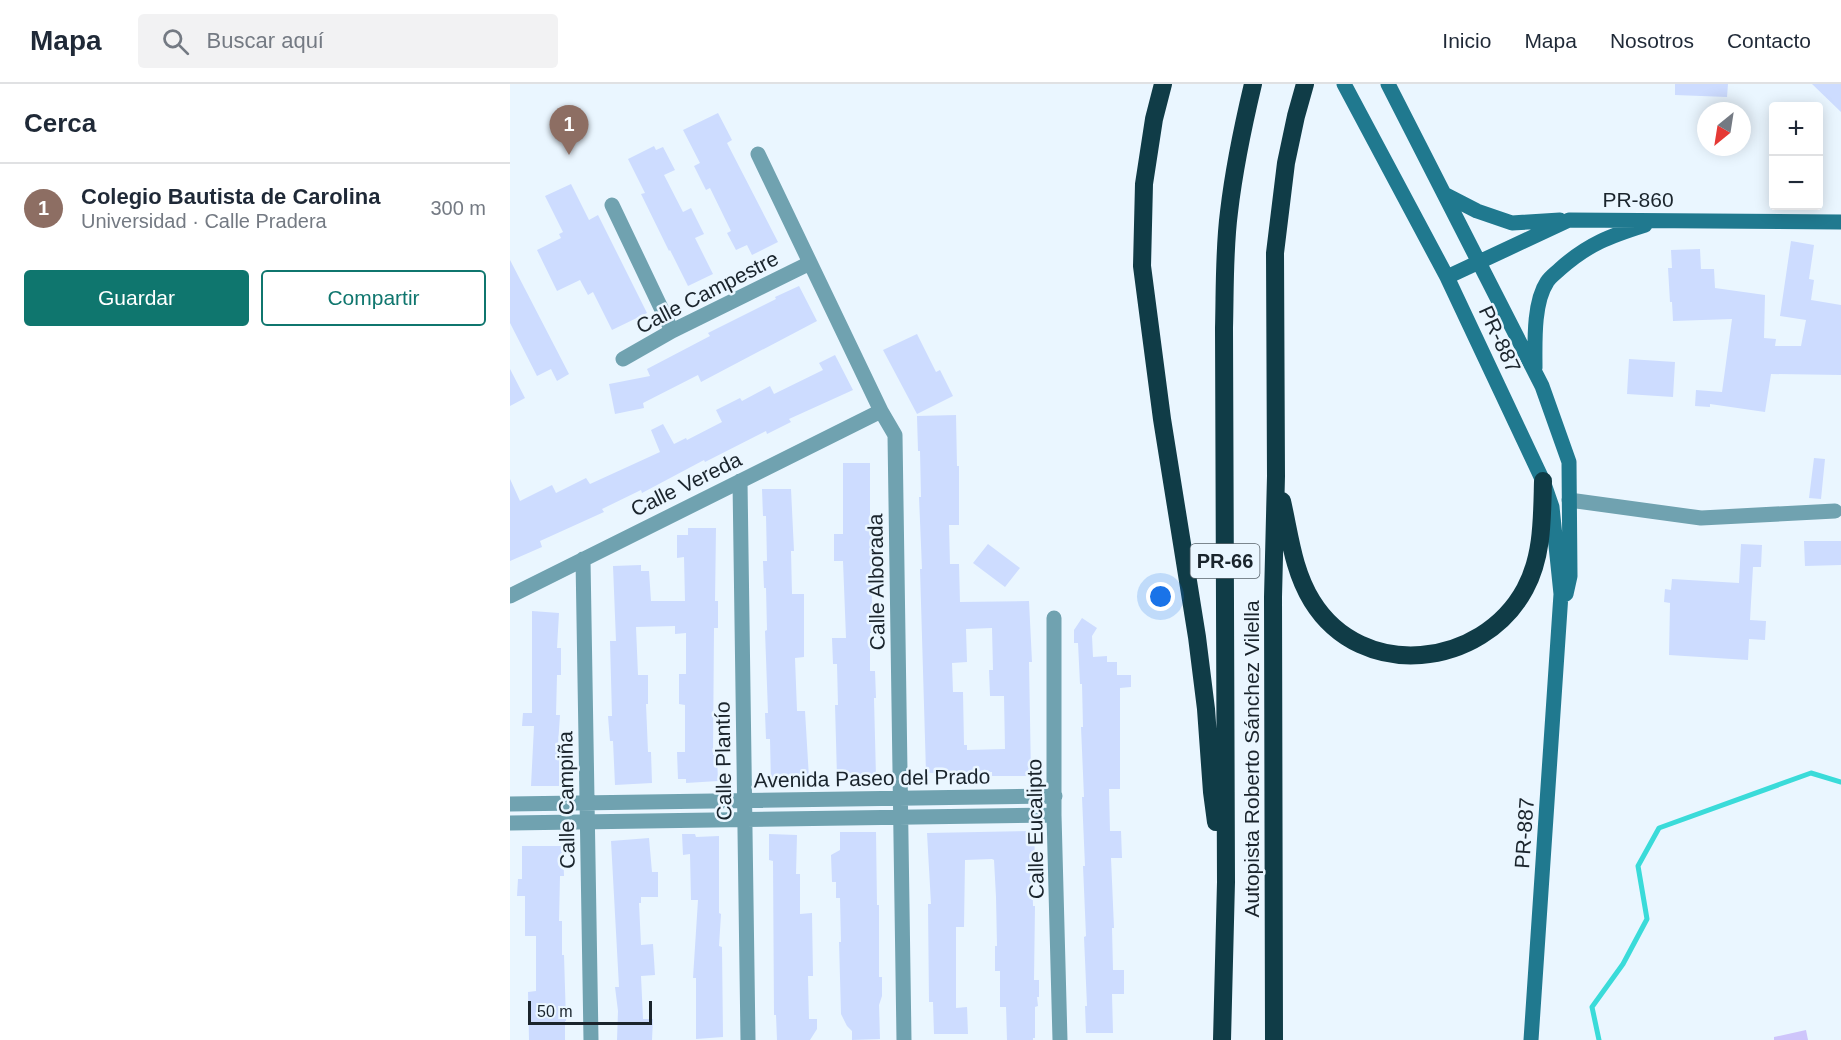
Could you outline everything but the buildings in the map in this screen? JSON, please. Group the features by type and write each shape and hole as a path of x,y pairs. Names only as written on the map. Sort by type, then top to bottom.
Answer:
{"highway":[{"path":"1163,84 1151,135 1144,184 1142,266 1162,419 1197,637 1206,709 1212,792 1226,882"},
{"name":"Autopista Roberto Sánchez Vilella","path":"1222,1040 1226,882 1224,364 1226,248 1239,150 1253,84"},
{"name":"Autopista Roberto Sánchez Vilella","path":"1274,1040 1275,253 1281,193 1296,116 1305,84"},
{"path":"1276,476 1296,567 1313,603 1326,619 1356,642 1394,654 1414,656 1449,651 1477,639 1505,617 1516,604 1532,575 1537,555 1542,528 1543,481"}],"street":[{"name":"PR-887","path":"1344,84 1447,277 1543,481 1552,507 1561,594 1531,1040"},
{"name":"PR-887","path":"1388,84 1542,386 1569,462 1570,576 1559,629"},
{"name":"Calle Alborada","path":"758,154 881,411 895,435 904,1040"},
{"path":"1444,194 1477,211 1512,223 1569,220"},
{"path":"612,205 672,331"},
{"name":"PR-860","path":"1447,277 1569,220 1841,222"},
{"path":"1535,372 1535,336 1539,302 1547,282 1579,252 1610,236 1659,220"},
{"name":"Calle Campestre","path":"623,359 672,331 810,263"},
{"name":"Calle Vereda","path":"510,596 881,411"},
{"name":"Calle Plantío","path":"740,482 748,1040"},
{"path":"1569,500 1701,518 1835,511"},
{"name":"Calle Campiña","path":"583,559 591,1040"},
{"name":"Calle Eucalipto","path":"1054,618 1054,815 1060,1040"},
{"name":"Avenida Paseo del Prado","path":"510,804 1055,796"},
{"name":"Avenida Paseo del Prado","path":"510,823 1054,815"}],"shaded area":[{"path":"1806,1030 1808,1040 1774,1040 1774,1037"}],"waterway":[{"path":"1599,1040 1592,1007 1623,964 1647,919 1638,866 1659,828 1811,773 1841,782"}],"place":[{"name":"Colegio Bautista de Carolina","path":"569,155"}]}
